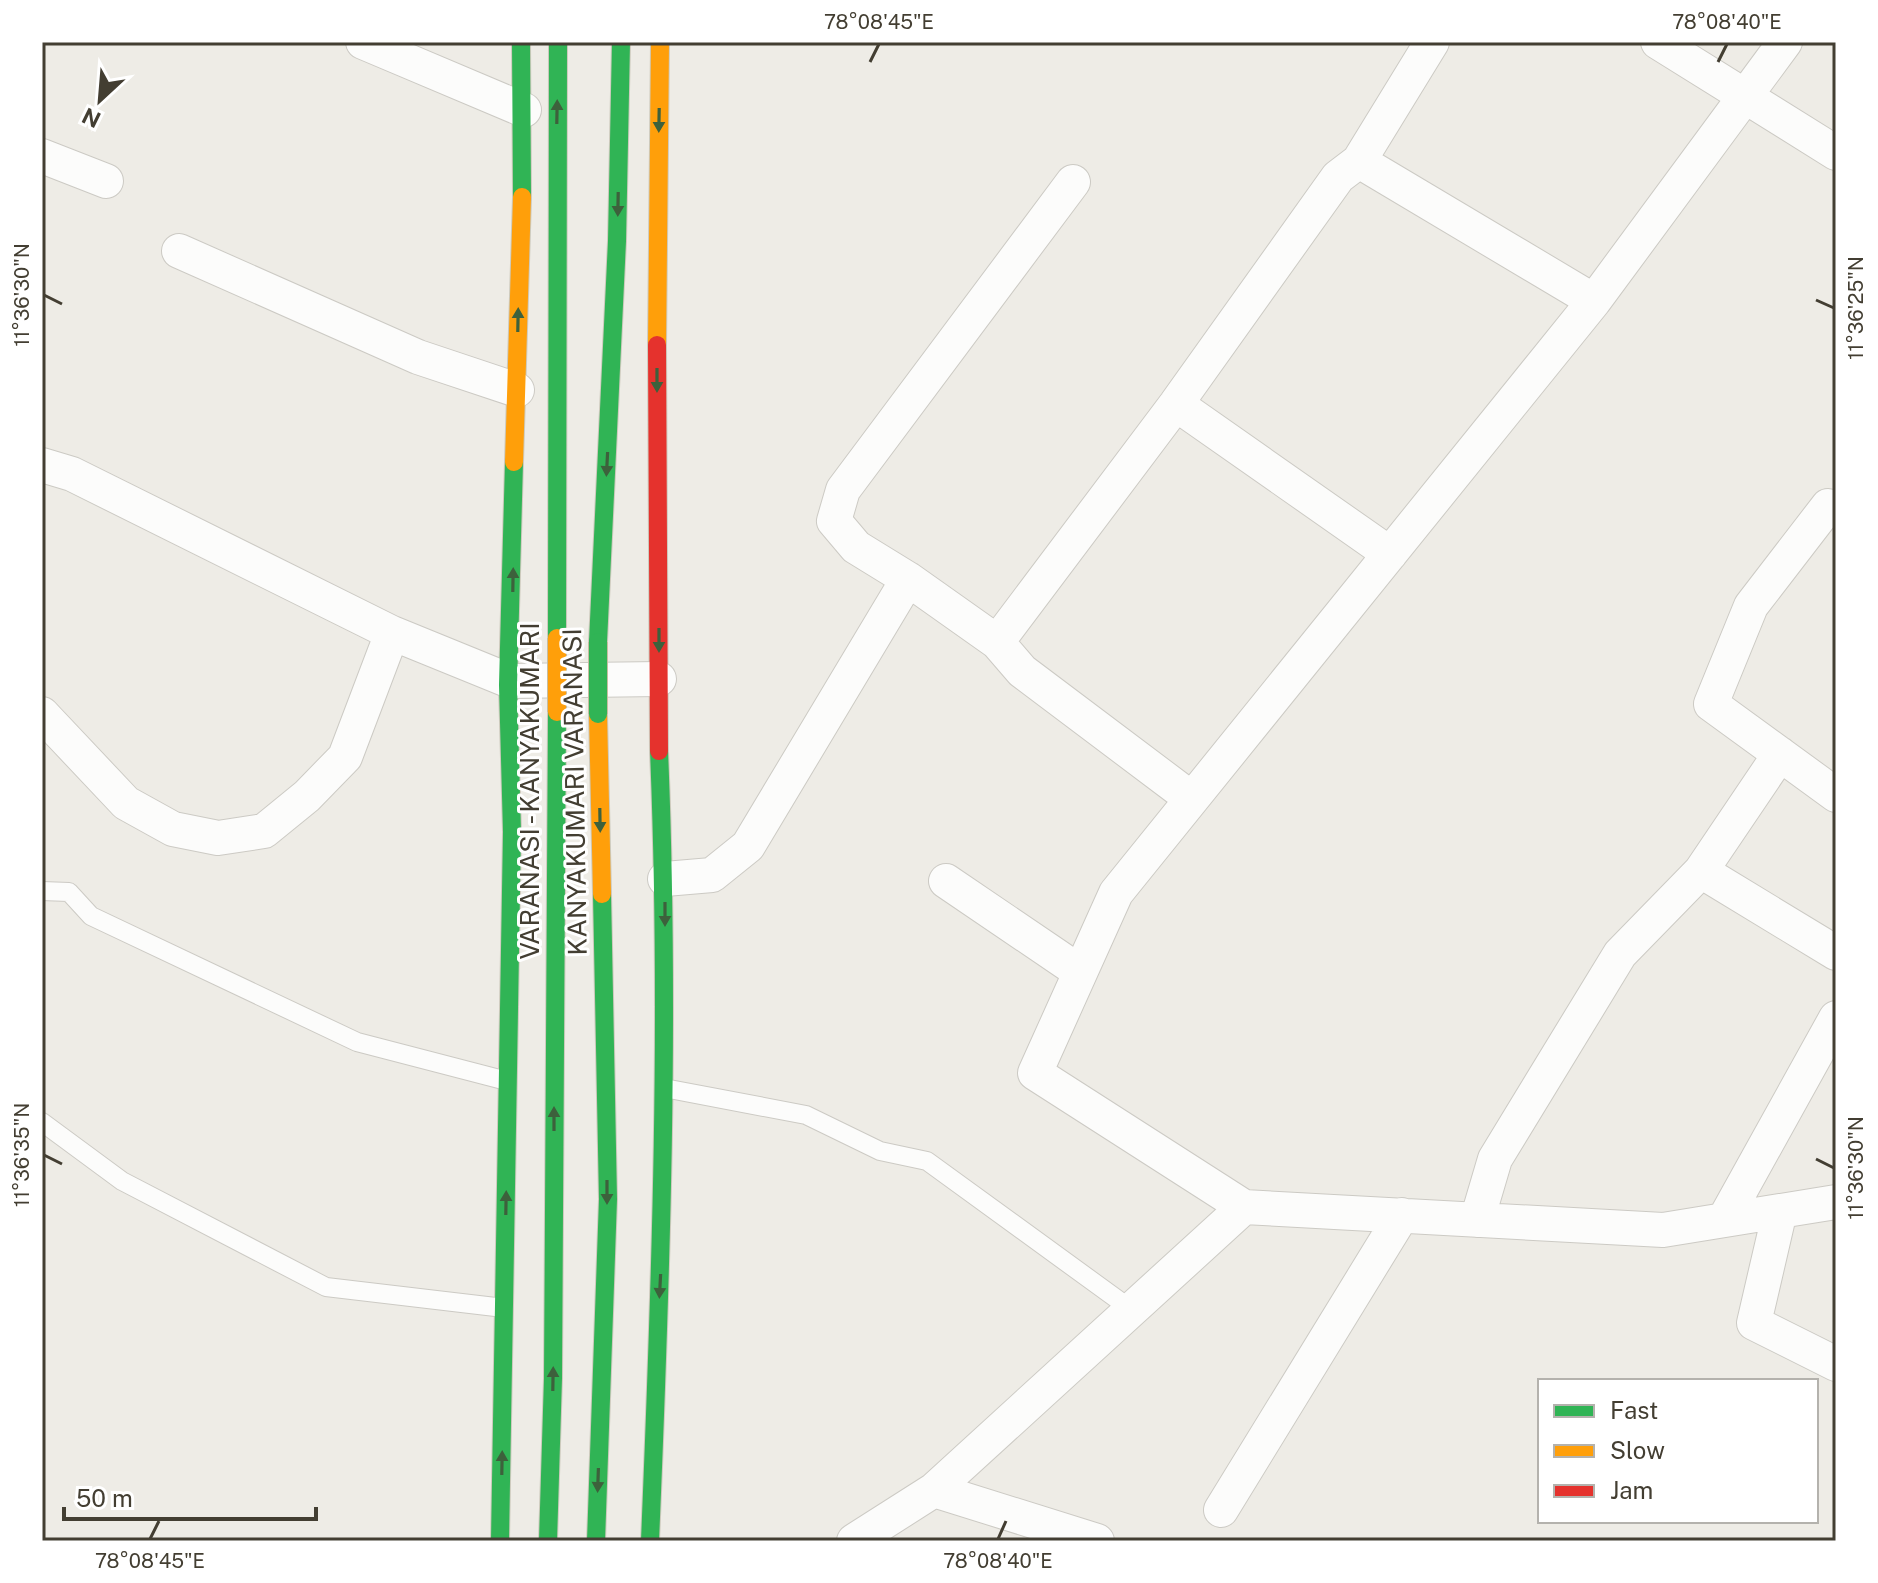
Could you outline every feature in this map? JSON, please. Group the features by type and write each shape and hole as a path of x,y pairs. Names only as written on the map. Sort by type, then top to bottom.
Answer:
{"main road":[{"path":"500,1541 508,1081 510,681 524,110 521,42"},
{"name":"VARANASI - KANYAKUMARI","path":"548,1541 553,1378 558,42"},
{"name":"KANYAKUMARI VARANASI","path":"596,1541 608,1199 598,642 617,241 621,42"},
{"path":"650,1541 664,1210 665,879 659,679 656,243 660,42"}],"street":[{"path":"363,42 524,110"},
{"path":"997,642 1176,404 1338,177 1359,161 1432,42"},
{"path":"1658,42 1836,153"},
{"path":"1785,42 1594,301 1116,893 1035,1073 1244,1207 1663,1230 1836,1202"},
{"path":"42,156 106,181"},
{"path":"1359,161 1594,301"},
{"path":"1073,182 843,490 834,521 856,547 908,579 997,642 1022,671 1192,799"},
{"path":"179,251 418,357 517,390"},
{"path":"1176,404 1390,554"},
{"path":"42,465 72,474 392,633 510,681 659,679"},
{"path":"1836,511 1828,506 1751,606 1711,704 1836,795"},
{"path":"665,879 712,875 748,846 908,579"},
{"path":"42,714 126,803 173,829 218,838 264,831 307,796 345,757 392,633"},
{"path":"1477,1220 1495,1159 1620,954 1701,871 1780,754"},
{"path":"1701,871 1836,953"},
{"path":"946,881 1080,972"},
{"path":"1724,1220 1836,1018"},
{"path":"854,1541 934,1490 1244,1207"},
{"path":"1780,1211 1754,1323 1836,1364"},
{"path":"1221,1510 1402,1215"},
{"path":"934,1490 1097,1541"}],"lane":[{"path":"42,891 69,892 91,916 357,1042 508,1081"},
{"path":"664,1088 806,1115 880,1151 927,1161 1132,1310"},
{"path":"42,1122 122,1181 326,1287 504,1308"}],"traffic: fast":[{"path":"521,42 522,197"},
{"path":"557,638 558,42"},
{"path":"598,642 617,241 621,42"},
{"path":"500,1541 512,832 508,685 514,462"},
{"path":"598,642 598,714"},
{"path":"548,1541 553,1378 557,712"},
{"path":"650,1541 661,1245 664,1048 659,751"},
{"path":"596,1541 608,1199 602,894"}],"traffic: slow":[{"path":"657,345 660,42"},
{"path":"514,462 522,197"},
{"path":"557,638 557,712"},
{"path":"598,714 602,894"}],"traffic: jam":[{"path":"657,345 659,751"}]}
